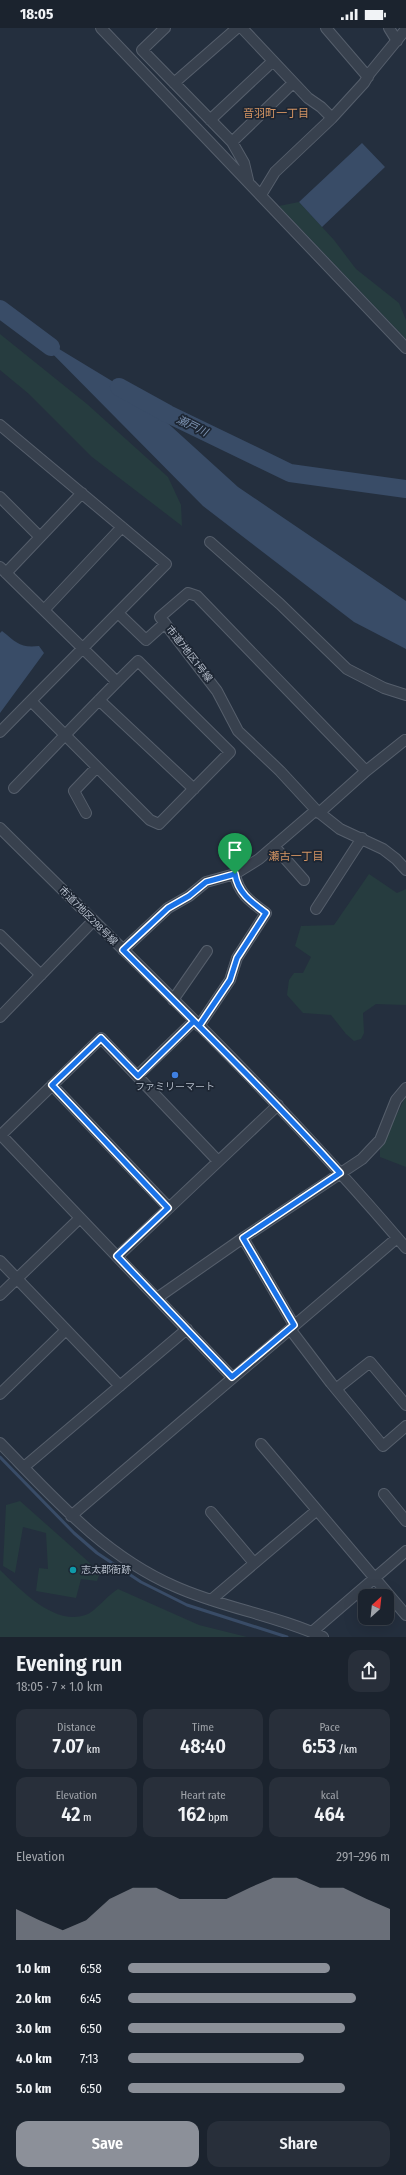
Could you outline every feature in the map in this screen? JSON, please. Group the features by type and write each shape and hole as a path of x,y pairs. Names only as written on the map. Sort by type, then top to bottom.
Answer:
{"street":[{"path":"101,28 406,348"},
{"path":"165,28 142,50 232,142 244,162 248,181"},
{"path":"174,83 237,28"},
{"path":"242,28 293,83 332,118"},
{"path":"326,28 368,77"},
{"path":"389,28 397,41"},
{"path":"261,195 275,172 332,118 364,83 406,29"},
{"path":"210,120 273,61"},
{"path":"232,142 293,83"},
{"path":"0,425 166,564 0,732"},
{"path":"82,494 3,570 117,682"},
{"path":"0,497 39,536"},
{"path":"44,610 122,527"},
{"path":"210,542 280,604 347,669 384,688 406,695"},
{"name":"市道7地区1号線","path":"366,770 197,596 188,593 160,617 217,691 238,731 280,770 317,812 340,829 383,849 396,858 406,870"},
{"path":"118,613 146,640 165,623"},
{"path":"14,788 66,735 117,682 138,661 230,752 159,824 150,820 66,735 31,701"},
{"path":"100,700 194,789"},
{"path":"123,950 168,908 189,896 206,882 235,874 274,846 366,770 405,740 406,741"},
{"path":"86,813 74,791 97,767"},
{"name":"市道7地区298号線","path":"0,828 278,1105 406,1248"},
{"path":"316,909 362,838"},
{"path":"274,846 304,880"},
{"path":"138,1076 196,1023 230,980 237,958 266,913 246,898 237,886 235,874"},
{"path":"0,1018 94,921"},
{"path":"0,934 41,975"},
{"path":"173,1000 207,951"},
{"path":"218,1162 101,1038 0,1135 232,1377"},
{"path":"52,1085 168,1208"},
{"path":"157,1298 243,1238 362,1159 380,1140 396,1100 406,1088"},
{"path":"117,1256 278,1105"},
{"path":"0,1295 80,1218"},
{"path":"243,1238 292,1327 336,1389 383,1446 406,1426"},
{"path":"71,1516 232,1377 398,1238"},
{"path":"0,1261 120,1386"},
{"path":"24,1467 187,1329"},
{"path":"0,1394 66,1330"},
{"path":"336,1389 370,1362 406,1405"},
{"path":"0,1443 71,1516 124,1559 175,1587 312,1632 323,1637"},
{"path":"260,1444 406,1615"},
{"path":"384,1494 406,1521"},
{"path":"211,1600 317,1510"},
{"path":"210,1512 254,1563"},
{"path":"312,1632 406,1551"}],"green space":[{"path":"299,202 334,240 356,269 399,303 406,320 406,339 279,206"},
{"path":"0,334 87,404 168,477 181,505 182,526 92,457 29,394 0,370"},
{"path":"369,874 397,893 406,889 406,1005 376,1004 363,1013 364,1033 361,1039 354,1041 346,1034 331,1015 303,1013 287,995 289,980 294,973 303,973 311,957 295,946 301,926 334,925"},
{"path":"406,1096 406,1167 380,1157 380,1148"},
{"path":"20,1501 100,1572 97,1581 81,1579 76,1598 36,1591 39,1568 48,1569 46,1533 23,1527 15,1573 3,1566 6,1505"},
{"path":"0,1570 40,1605 52,1612 64,1616 76,1617 88,1614 118,1589 199,1625 247,1637 0,1637"}],"water":[{"path":"362,143 385,167 322,227 299,202"},
{"path":"31,332 140,398 238,487 406,601 406,649 354,622 203,506"},
{"path":"2,631 19,644 39,646 44,653 0,713 0,633"}],"waterway":[{"name":"瀬戸川","path":"0,309 51,347"},
{"name":"瀬戸川","path":"119,387 168,414 290,473 406,489"},
{"path":"0,1457 74,1533 97,1553 141,1582 187,1605 287,1637"}],"place":[{"name":"ファミリーマート","path":"175,1075"},
{"name":"志太郡衙跡","path":"73,1570"}],"district":[{"name":"音羽町一丁目","path":"276,113"},
{"name":"瀬古一丁目","path":"296,856"}],"route":[{"path":"235,874 206,882 189,896 168,908 123,950 194,1021 278,1105 340,1173 243,1238 294,1325 232,1377 117,1256 168,1208 52,1085 101,1038 138,1076 194,1021 199,1026 230,980 237,958 266,913 246,898 237,886 235,874"}]}
